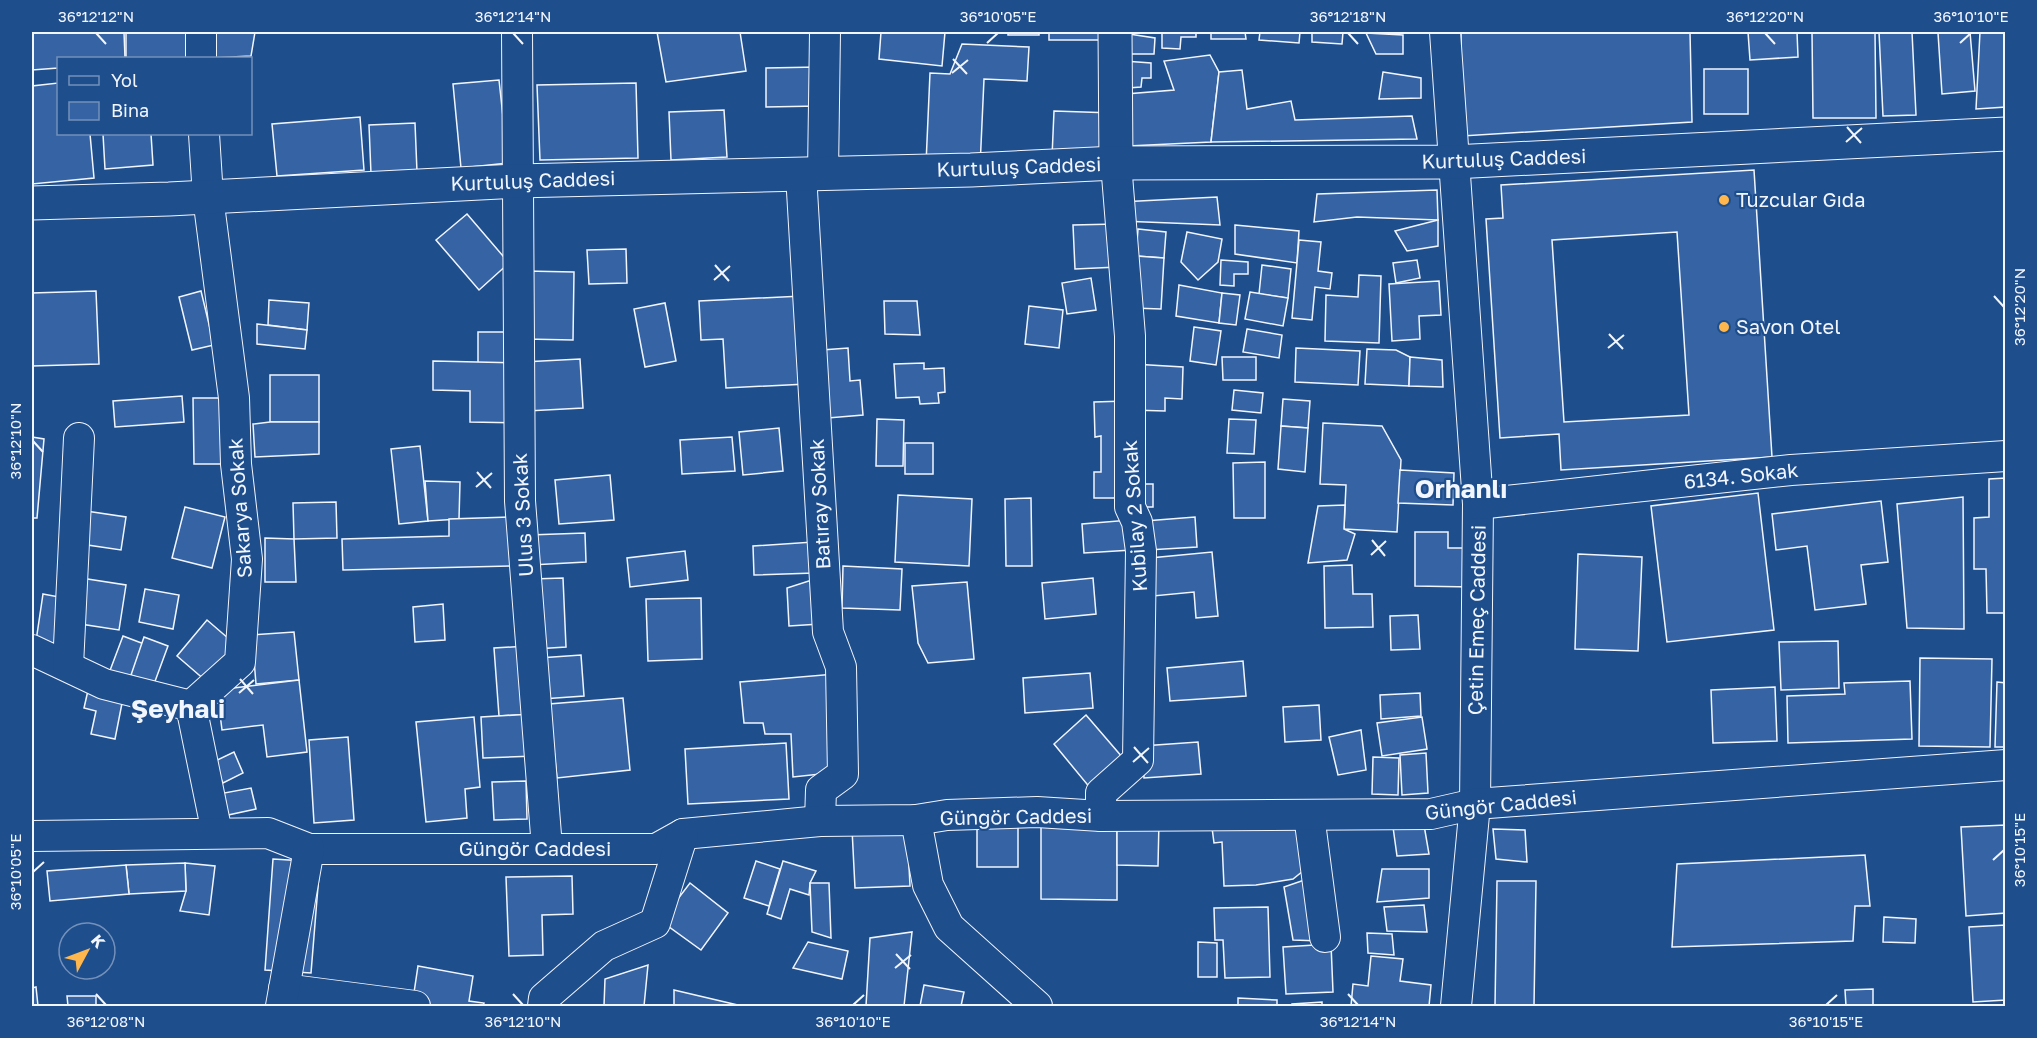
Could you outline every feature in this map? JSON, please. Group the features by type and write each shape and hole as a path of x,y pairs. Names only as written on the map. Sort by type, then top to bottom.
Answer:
{"main road":[{"path":"1115,32 1116,163"},
{"name":"Kurtuluş Caddesi","path":"32,202 208,197 517,181 812,174 1116,163 1453,162 2006,134"}],"street":[{"path":"201,32 201,57"},
{"name":"Ulus 3 Sokak","path":"517,32 520,501 547,848"},
{"path":"812,174 825,32"},
{"name":"Çetin Emeç Caddesi","path":"1445,32 1478,504 1475,804 1456,1006"},
{"name":"Sakarya Sokak","path":"191,706 240,662 247,559 236,464 234,398 208,197 204,135"},
{"name":"Kubilay 2 Sokak","path":"1101,816 1101,793 1138,760 1141,551 1137,522 1130,507 1130,336 1116,163"},
{"name":"Batıray Sokak","path":"812,174 828,632 841,667 843,774 821,790 820,821"},
{"path":"68,666 79,438"},
{"name":"6134. Sokak","path":"1478,504 1791,470 2006,456"},
{"path":"32,650 104,684 191,706 216,833"},
{"name":"Güngör Caddesi","path":"32,836 268,833 309,849 656,849 683,834 820,821 916,820 946,815 1037,812 1101,816 1431,814 1475,804 2006,765"},
{"path":"1309,815 1325,937"},
{"path":"916,820 928,885 949,927 1020,1001"},
{"path":"543,1006 544,998 604,946 655,923 683,834"},
{"path":"309,849 282,998 415,1006"}],"building":[{"path":"32,32 124,32 125,57 57,57 57,68 32,70"},
{"path":"126,32 199,32 200,57 126,57"},
{"path":"209,32 255,32 251,56 211,57"},
{"path":"657,32 740,32 746,71 666,82"},
{"path":"881,32 945,32 942,66 879,59"},
{"path":"1008,32 1039,32 1039,35 1008,35"},
{"path":"1049,32 1105,32 1105,40 1049,40"},
{"path":"1162,32 1196,32 1196,37 1181,37 1180,49 1162,48"},
{"path":"1211,32 1245,32 1246,39 1211,39"},
{"path":"1260,32 1300,32 1299,43 1259,40"},
{"path":"1312,32 1343,32 1342,44 1312,42"},
{"path":"1461,32 1690,32 1692,122 1462,136"},
{"path":"1748,32 1797,32 1798,57 1750,60"},
{"path":"1812,32 1875,32 1876,118 1813,118"},
{"path":"1879,32 1912,32 1916,115 1883,116"},
{"path":"1970,32 1975,91 1942,94 1938,33"},
{"path":"1980,32 2006,32 2006,107 1976,109"},
{"path":"1366,33 1403,35 1403,54 1376,54"},
{"path":"1129,34 1155,38 1154,54 1130,54"},
{"path":"962,44 1029,47 1027,81 984,79 980,167 926,164 930,73 950,74"},
{"path":"1210,55 1219,72 1211,142 1128,146 1126,94 1174,90 1164,61"},
{"path":"1124,61 1151,63 1151,78 1142,78 1141,87 1128,88"},
{"path":"818,67 818,106 766,107 766,68"},
{"path":"1704,69 1748,69 1748,114 1704,114"},
{"path":"1242,70 1247,109 1291,101 1295,120 1412,116 1417,139 1211,142 1219,72"},
{"path":"1383,72 1421,78 1421,98 1379,99"},
{"path":"499,80 508,163 461,168 453,84"},
{"path":"57,83 57,135 90,135 94,178 32,184 32,86"},
{"path":"636,83 638,158 540,160 537,85"},
{"path":"724,110 727,157 671,160 669,112"},
{"path":"1054,111 1113,113 1111,159 1052,157"},
{"path":"360,117 364,170 277,176 272,124"},
{"path":"415,123 417,172 371,174 369,125"},
{"path":"103,135 151,135 153,165 105,169"},
{"name":"Savon Otel","path":"1754,170 1772,457 1561,470 1559,434 1500,438 1486,219 1503,218 1501,185","holes":["1677,232 1689,415 1564,422 1552,240"]},
{"path":"1437,190 1438,220 1357,217 1314,222 1317,194"},
{"path":"1217,197 1220,225 1121,221 1120,202"},
{"path":"467,214 509,263 479,290 436,240"},
{"path":"1438,220 1438,246 1407,251 1395,231"},
{"path":"1116,224 1118,267 1075,269 1073,225"},
{"path":"1235,225 1299,231 1297,263 1235,254"},
{"path":"1138,229 1166,232 1164,258 1136,256"},
{"path":"1187,232 1222,239 1218,262 1198,280 1181,262"},
{"path":"1299,240 1321,242 1318,271 1332,273 1330,289 1315,287 1312,320 1292,318"},
{"path":"626,249 627,283 589,284 587,250"},
{"path":"1136,256 1164,258 1161,309 1133,308"},
{"path":"1221,260 1248,262 1248,274 1234,274 1234,286 1220,285"},
{"path":"1417,260 1420,278 1396,283 1393,263"},
{"path":"1262,265 1291,269 1288,298 1259,294"},
{"path":"525,271 574,272 573,340 525,339"},
{"path":"1359,275 1381,276 1379,343 1325,341 1326,295 1358,297"},
{"path":"1091,278 1096,310 1067,314 1062,283"},
{"path":"1439,281 1441,315 1419,316 1420,339 1392,341 1389,284"},
{"path":"1179,285 1222,293 1219,323 1176,316"},
{"path":"96,291 99,364 32,366 32,293"},
{"path":"201,291 214,345 192,350 179,297"},
{"path":"1250,292 1288,298 1283,326 1245,319"},
{"path":"1222,293 1240,295 1236,325 1219,323"},
{"path":"802,296 807,384 726,388 723,339 701,340 699,301"},
{"path":"269,300 309,303 307,330 268,325"},
{"path":"884,301 917,301 920,335 885,334"},
{"path":"665,303 676,361 645,367 634,309"},
{"path":"1029,306 1063,310 1059,348 1025,344"},
{"path":"257,324 307,330 305,349 257,344"},
{"path":"1194,327 1221,331 1216,365 1190,361"},
{"path":"1247,329 1282,335 1279,358 1243,352"},
{"path":"478,332 516,332 516,363 478,363"},
{"path":"848,348 850,381 860,380 863,415 828,418 822,350"},
{"path":"1296,348 1360,351 1358,385 1295,382"},
{"path":"1367,349 1396,350 1410,357 1409,386 1365,384"},
{"path":"1222,357 1256,357 1256,380 1223,380"},
{"path":"1410,357 1442,360 1443,387 1409,386"},
{"path":"580,359 583,408 527,411 523,362"},
{"path":"433,361 516,363 516,423 470,422 470,391 433,390"},
{"path":"924,363 924,369 944,368 945,392 938,393 939,403 920,404 919,397 896,398 894,364"},
{"path":"1133,364 1183,367 1182,399 1165,398 1165,411 1131,410"},
{"path":"270,375 319,375 319,422 270,422"},
{"path":"1234,390 1263,393 1261,413 1232,410"},
{"path":"182,396 184,422 115,427 113,401"},
{"path":"193,398 234,398 236,464 194,464"},
{"path":"1283,399 1310,401 1308,428 1281,426"},
{"path":"1126,401 1128,498 1094,498 1094,472 1101,472 1101,436 1095,437 1094,402"},
{"path":"877,419 904,420 903,466 876,466"},
{"path":"1229,419 1256,420 1254,454 1227,453"},
{"path":"319,422 319,454 255,457 253,424"},
{"path":"1323,423 1382,426 1401,460 1397,532 1344,529 1346,485 1320,484"},
{"path":"1281,426 1308,428 1305,472 1278,469"},
{"path":"779,428 783,471 743,475 739,432"},
{"path":"32,437 44,439 37,518 32,518"},
{"path":"732,437 735,471 682,474 680,440"},
{"path":"905,443 933,443 933,474 905,474"},
{"path":"420,446 428,521 399,524 391,449"},
{"path":"1265,462 1265,518 1234,518 1233,463"},
{"path":"1400,470 1454,473 1453,505 1398,503"},
{"path":"610,475 614,520 559,524 555,480"},
{"path":"2006,478 2006,613 1987,613 1986,569 1974,569 1974,518 1989,517 1989,479"},
{"path":"425,481 460,482 459,519 428,521"},
{"path":"1132,484 1153,484 1153,507 1133,507"},
{"path":"1758,493 1774,630 1667,642 1651,506"},
{"path":"898,495 972,499 969,566 895,562"},
{"path":"1963,497 1964,629 1907,628 1897,504"},
{"path":"1031,498 1032,566 1006,566 1005,499"},
{"path":"1881,501 1888,562 1861,565 1866,604 1815,610 1807,546 1776,550 1772,514"},
{"path":"336,502 337,538 294,539 293,503"},
{"path":"1345,505 1344,529 1355,534 1347,560 1308,563 1318,506"},
{"path":"185,507 225,517 212,568 172,558"},
{"path":"86,511 126,517 121,550 81,544"},
{"path":"511,517 512,566 343,570 342,539 449,536 449,519"},
{"path":"1195,517 1197,547 1148,550 1145,521"},
{"path":"1130,520 1132,550 1084,553 1082,524"},
{"path":"1415,532 1448,532 1448,548 1472,548 1472,587 1415,586"},
{"path":"585,533 586,562 531,565 529,535"},
{"path":"265,538 294,539 296,582 265,582"},
{"path":"813,542 814,573 754,575 753,546"},
{"path":"685,551 688,580 630,587 627,558"},
{"path":"1212,552 1218,616 1196,618 1194,592 1153,596 1150,558"},
{"path":"1578,554 1642,557 1638,651 1575,649"},
{"path":"1352,565 1353,594 1372,594 1373,627 1325,628 1324,566"},
{"path":"843,566 902,569 900,610 842,608"},
{"path":"81,578 126,585 119,630 74,623"},
{"path":"563,578 566,647 535,649 532,579"},
{"path":"818,578 820,624 789,626 787,588"},
{"path":"1093,578 1096,614 1045,619 1042,583"},
{"path":"967,582 974,659 928,663 918,643 912,586"},
{"path":"145,589 179,595 173,629 139,622"},
{"path":"43,594 70,599 62,652 35,648"},
{"path":"701,598 702,659 648,661 646,599"},
{"path":"443,604 445,640 415,642 413,607"},
{"path":"1418,615 1420,649 1391,650 1390,616"},
{"path":"207,620 236,645 206,681 177,656"},
{"path":"294,632 299,680 256,684 252,635"},
{"path":"123,636 144,644 127,689 106,681"},
{"path":"144,637 168,646 154,684 131,675"},
{"path":"1838,641 1839,688 1781,690 1779,642"},
{"path":"527,646 532,714 499,716 494,648"},
{"path":"581,655 584,696 542,699 539,658"},
{"path":"1920,658 1992,659 1990,747 1919,746"},
{"path":"1243,661 1246,696 1170,701 1167,668"},
{"path":"1090,673 1093,708 1025,713 1023,678"},
{"path":"835,674 839,772 793,777 791,734 765,734 763,723 744,723 740,682"},
{"path":"299,680 307,752 267,757 263,725 222,730 217,690"},
{"path":"1910,681 1912,739 1788,743 1787,696 1845,694 1844,683"},
{"path":"1997,682 2006,683 2006,747 1995,747"},
{"path":"89,686 124,693 115,739 91,734 96,711 84,708"},
{"path":"1775,687 1777,741 1713,743 1711,690"},
{"path":"1420,693 1421,716 1381,719 1380,695"},
{"path":"623,698 630,770 557,778 549,704"},
{"path":"1319,705 1321,740 1285,742 1283,707"},
{"path":"532,714 535,756 483,758 481,717"},
{"path":"1086,715 1123,758 1091,789 1054,744"},
{"path":"474,717 480,787 465,789 467,818 426,822 416,722"},
{"path":"1422,717 1427,749 1382,756 1377,723"},
{"path":"1361,730 1366,770 1338,775 1329,737"},
{"path":"348,737 354,820 314,823 309,740"},
{"path":"1198,742 1201,774 1144,778 1142,746"},
{"path":"786,743 789,799 688,804 685,749"},
{"path":"234,752 243,773 223,783 213,762"},
{"path":"1426,753 1428,793 1402,795 1400,755"},
{"path":"1373,757 1399,758 1398,795 1372,794"},
{"path":"526,781 527,819 494,820 492,782"},
{"path":"251,788 256,809 228,815 224,793"},
{"path":"1298,817 1303,871 1293,879 1256,885 1224,886 1222,842 1214,843 1211,820"},
{"path":"1041,820 1117,820 1117,900 1041,899"},
{"path":"1117,820 1159,821 1158,866 1117,865"},
{"path":"977,825 1018,825 1018,867 977,867"},
{"path":"1424,825 1429,854 1397,856 1393,827"},
{"path":"2006,825 2006,913 1966,916 1961,827"},
{"path":"907,827 910,886 855,888 852,829"},
{"path":"1493,829 1525,830 1527,862 1496,859"},
{"path":"1865,855 1870,906 1855,906 1853,941 1672,947 1677,864"},
{"path":"273,859 320,862 311,973 265,970"},
{"path":"756,861 780,869 769,906 744,898"},
{"path":"783,861 816,871 810,883 809,895 790,889 781,919 767,914"},
{"path":"185,863 215,866 209,915 180,911 186,891"},
{"path":"185,863 186,891 129,894 126,865"},
{"path":"126,865 129,894 50,901 47,871"},
{"path":"1382,869 1429,869 1429,898 1377,902"},
{"path":"572,876 573,914 542,915 543,955 509,956 506,877"},
{"path":"1313,877 1321,941 1293,940 1284,887"},
{"path":"1497,881 1536,881 1534,1006 1495,1006"},
{"path":"690,883 728,913 701,950 661,921"},
{"path":"810,883 829,883 831,938 812,932"},
{"path":"1424,905 1427,932 1387,931 1384,907"},
{"path":"1268,907 1270,977 1225,978 1223,940 1215,940 1214,908"},
{"path":"1884,917 1916,919 1915,943 1883,942"},
{"path":"2006,925 2006,1000 1973,1002 1969,927"},
{"path":"912,932 904,1006 866,1006 870,938"},
{"path":"1367,933 1392,934 1394,955 1368,953"},
{"path":"808,942 848,951 842,979 793,968"},
{"path":"1198,942 1217,943 1217,977 1198,977"},
{"path":"1331,944 1333,992 1286,994 1283,947"},
{"path":"1371,956 1403,959 1400,981 1431,985 1429,1006 1351,1006 1353,984 1368,986"},
{"path":"648,965 644,1006 604,1006 605,979"},
{"path":"418,966 473,976 469,1001 484,1003 483,1006 412,1006"},
{"path":"924,985 964,992 961,1006 920,1006"},
{"path":"36,987 38,1006 32,1006 32,988"},
{"path":"1873,989 1873,1006 1846,1006 1845,990"},
{"path":"674,990 742,1006 674,1006"},
{"path":"67,996 96,996 96,1006 68,1006"},
{"path":"1238,998 1277,1000 1277,1006 1238,1006"},
{"path":"1322,1002 1322,1006 1292,1006 1292,1004"}],"place":[{"name":"Tuzcular Gıda","path":"1724,200"},
{"name":"Savon Otel","path":"1724,327"}],"district":[{"name":"Orhanlı","path":"1461,489"},
{"name":"Şeyhali","path":"178,709"}]}
